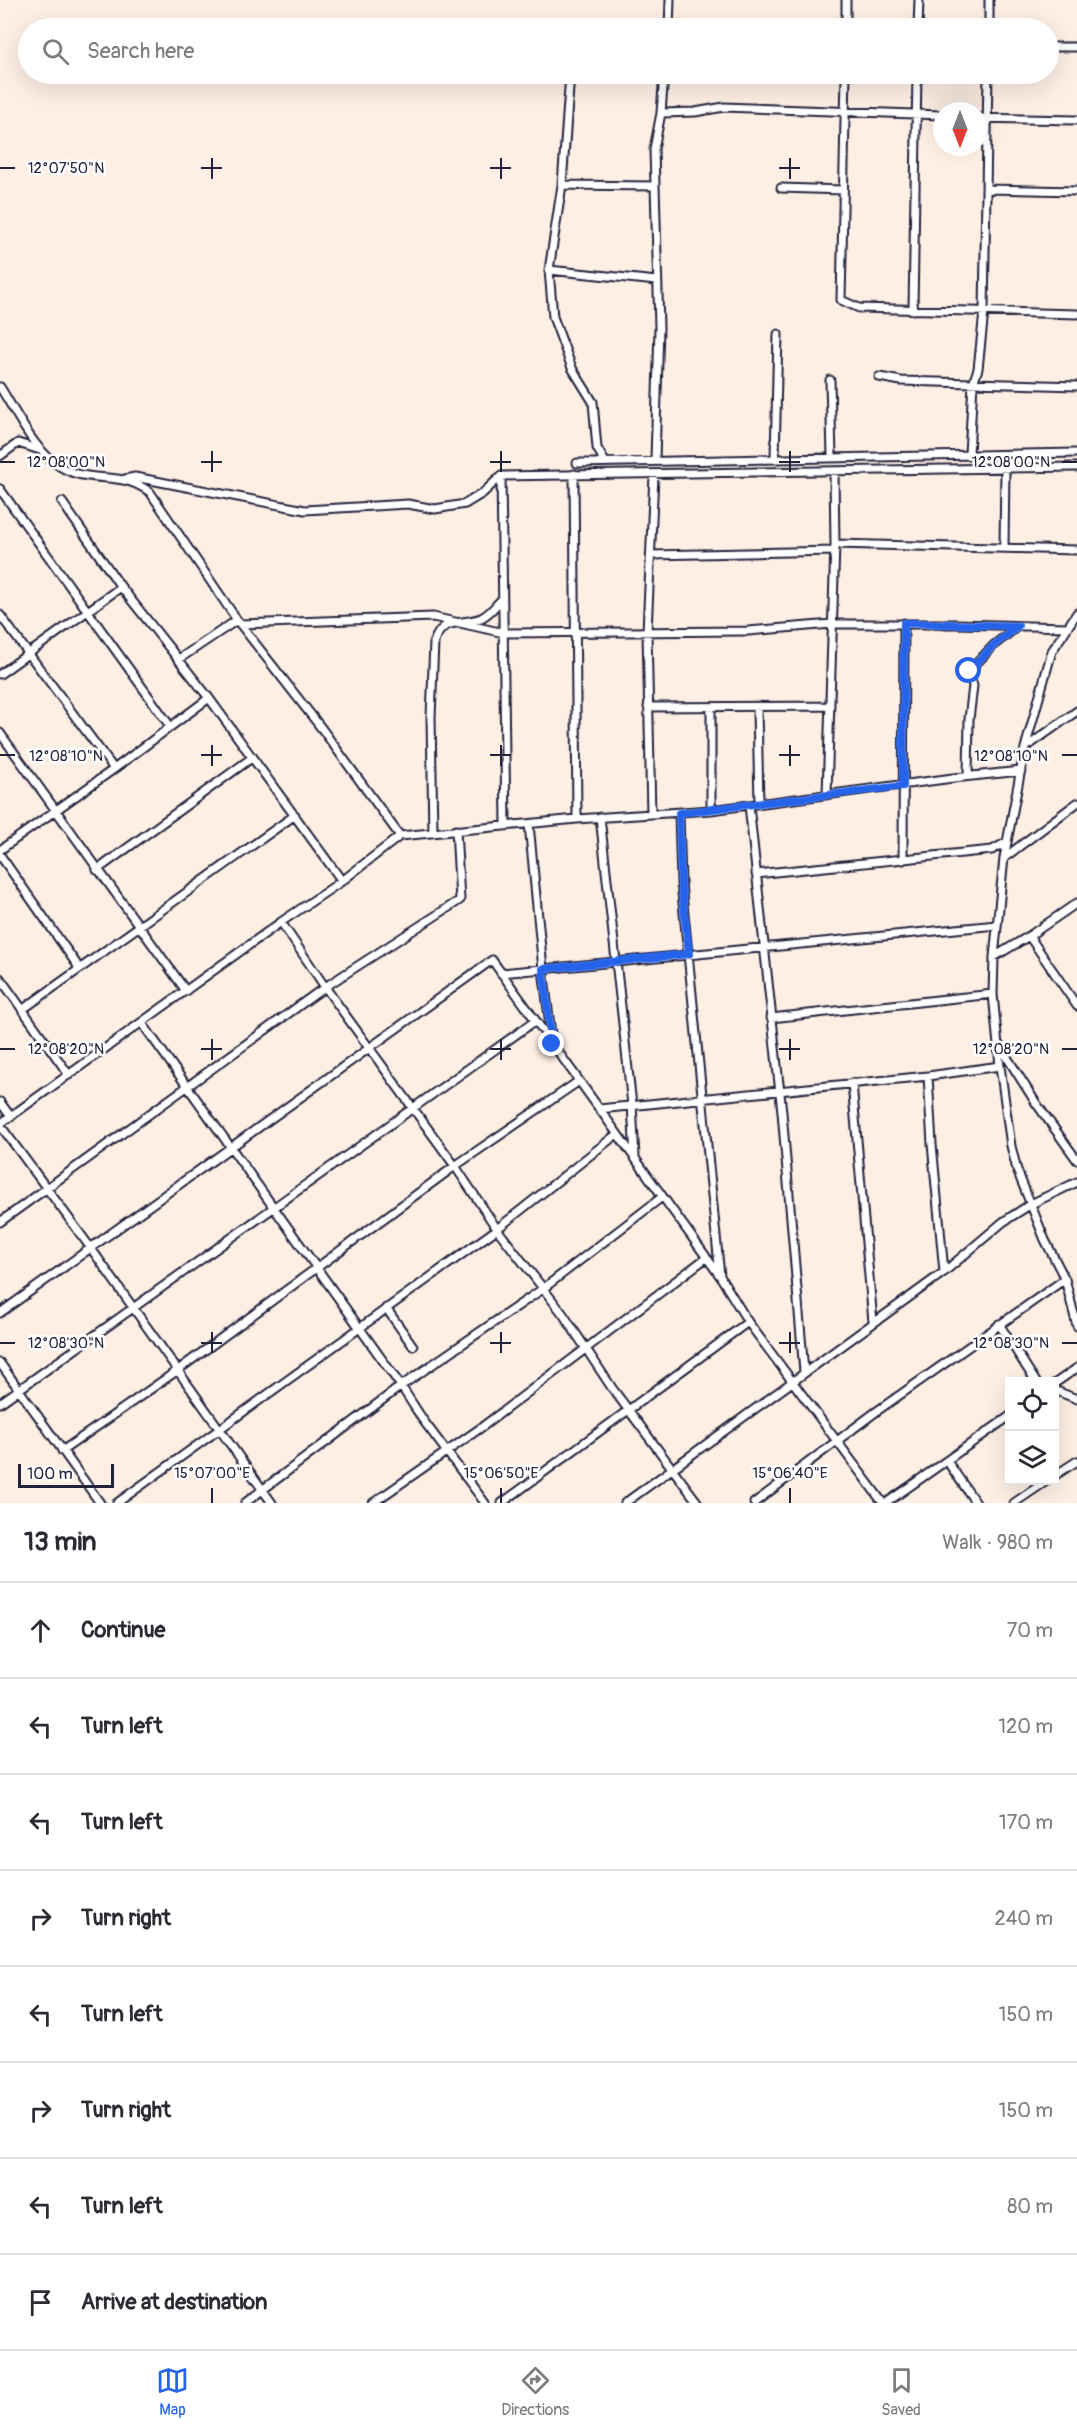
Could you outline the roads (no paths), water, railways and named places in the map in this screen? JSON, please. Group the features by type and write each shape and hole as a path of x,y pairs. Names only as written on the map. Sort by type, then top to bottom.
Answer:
{"street":[{"path":"669,18 670,0"},
{"path":"846,0 846,18"},
{"path":"918,18 919,0"},
{"path":"989,0 989,18"},
{"path":"1059,47 1077,47"},
{"path":"569,84 562,186 549,270 553,317 572,368 593,402 597,448 605,462"},
{"path":"655,460 659,328 654,149 661,113 663,84"},
{"path":"846,84 841,300 860,308 1077,314"},
{"path":"913,310 917,84"},
{"path":"988,84 987,118 1077,120"},
{"path":"661,113 695,112 724,107 933,114"},
{"path":"969,454 973,383 978,369 984,312 986,156"},
{"path":"562,186 655,186"},
{"path":"781,188 843,190"},
{"path":"986,189 1077,191"},
{"path":"549,270 657,281"},
{"path":"775,458 778,334"},
{"path":"879,377 901,381 1077,386"},
{"path":"830,380 832,457"},
{"path":"0,387 44,456 74,473 124,479 136,482 150,492 238,622 322,729 400,836"},
{"path":"0,456 18,443 40,450"},
{"path":"577,463 1077,453"},
{"path":"124,479 135,477 305,510 408,504 435,509 465,504 483,493 501,476 1077,466"},
{"path":"1004,548 1005,468"},
{"path":"827,795 835,548 834,472"},
{"path":"574,474 577,819"},
{"path":"651,814 647,632 654,475"},
{"path":"501,476 506,825"},
{"path":"0,489 170,726"},
{"path":"62,502 121,587 209,698 342,881"},
{"path":"651,555 835,548 1077,550"},
{"path":"0,674 121,587"},
{"path":"433,833 431,717 434,642 438,631 451,623 479,618 490,612 502,599"},
{"path":"1077,614 1052,651 1025,748 1004,858 994,957 993,994 1000,1066 1011,1146 1017,1170 1045,1240 1065,1279 1077,1326"},
{"path":"0,615 114,770"},
{"path":"178,659 238,622 433,617 451,623 504,633 748,631 832,624 904,623 1068,627"},
{"path":"903,860 904,623"},
{"path":"968,776 969,719 973,686 969,671 994,645 1018,626"},
{"path":"0,850 114,770 209,698"},
{"path":"648,707 830,706"},
{"path":"711,707 711,810"},
{"path":"757,708 759,804"},
{"path":"1025,748 1077,711"},
{"path":"0,733 186,992"},
{"path":"97,870 253,757"},
{"path":"272,1503 0,1125 281,922 342,881 400,836 600,817 711,810 1021,771"},
{"path":"1004,858 1077,803"},
{"path":"749,805 780,1090 804,1372"},
{"path":"679,813 681,883 720,1276"},
{"path":"22,1010 295,815"},
{"path":"600,817 632,1105 635,1160"},
{"path":"529,824 552,1044"},
{"path":"0,1222 325,987 459,900 456,830"},
{"path":"756,874 992,850 1007,843"},
{"path":"0,855 80,969"},
{"path":"994,957 1077,903"},
{"path":"281,922 368,1048 455,1166 497,1229 544,1288 672,1470 698,1503"},
{"path":"501,973 997,925"},
{"path":"1029,936 1077,1006"},
{"path":"0,1313 492,960 720,1276 748,1322 884,1503 1005,1420"},
{"path":"0,978 69,1075"},
{"path":"771,1018 993,994"},
{"path":"0,1403 535,1021"},
{"path":"142,1023 485,1503"},
{"path":"997,1041 1036,1103 1077,1160"},
{"path":"599,1109 928,1076 1000,1066"},
{"path":"928,1076 944,1272"},
{"path":"62,1451 178,1370 316,1266 455,1166 579,1081"},
{"path":"852,1083 873,1322"},
{"path":"0,1102 11,1117"},
{"path":"117,1503 497,1229 617,1134"},
{"path":"625,1503 944,1272 1003,1222 1031,1203 1077,1182"},
{"path":"245,1503 401,1386 544,1288 662,1197"},
{"path":"374,1503 586,1349 706,1258"},
{"path":"754,1503 999,1323 1065,1279"},
{"path":"386,1308 413,1346"},
{"path":"502,1503 748,1322"},
{"path":"999,1323 1033,1377"},
{"path":"0,1363 100,1503"},
{"path":"1059,1381 1077,1368"},
{"path":"1059,1392 1077,1399"},
{"path":"947,1461 976,1503"},
{"path":"1059,1473 1077,1461"},
{"path":"1014,1503 1041,1485"}]}
